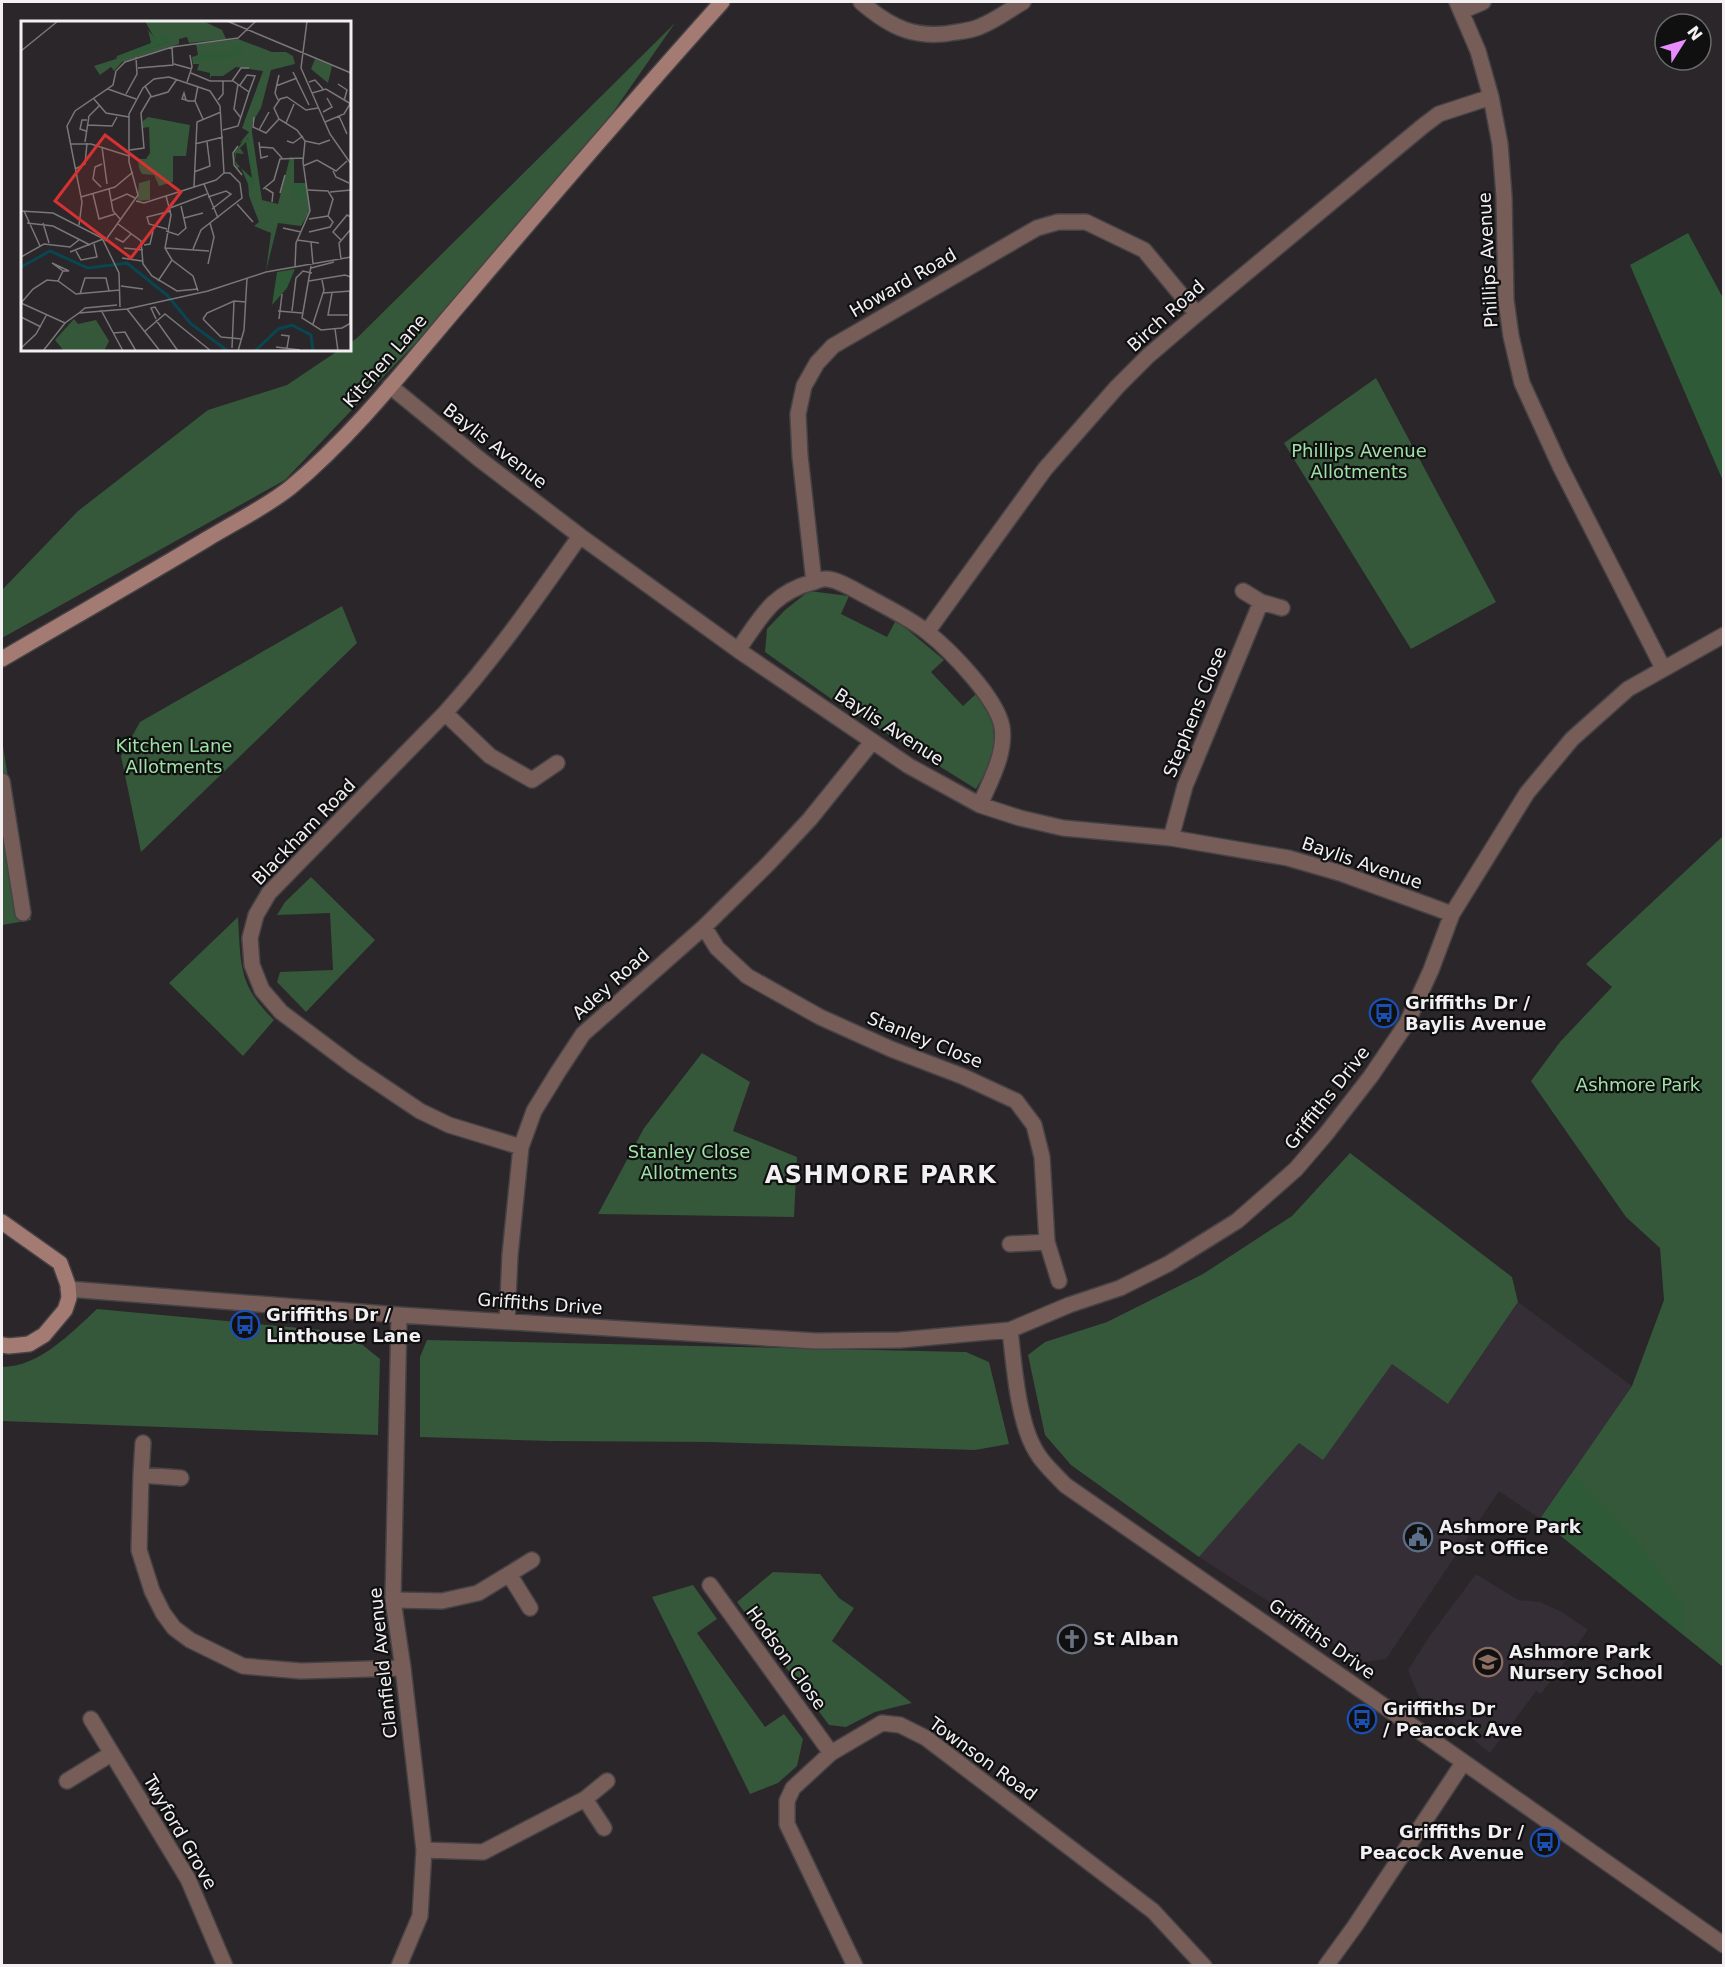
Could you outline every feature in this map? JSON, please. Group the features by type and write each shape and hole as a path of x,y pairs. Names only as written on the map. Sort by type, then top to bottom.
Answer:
{"street":[{"name":"Kitchen Lane","path":"2,659 151,573 289,488 347,434 390,386 627,109 722,2"},
{"path":"861,2 877,16 894,26 928,36 978,28 1023,2"},
{"path":"1460,6 1483,2"},
{"name":"Phillips Avenue","path":"1460,6 1478,51 1491,97 1500,144 1504,196 1506,300 1511,336 1522,382 1560,466 1663,668"},
{"name":"Birch Road","path":"927,632 1045,469 1117,387 1149,356 1431,120 1451,109 1491,97"},
{"name":"Howard Road","path":"814,582 800,456 798,414 804,386 817,363 833,346 1037,228 1058,222 1086,222 1144,250 1197,314"},
{"name":"Baylis Avenue","path":"390,386 478,458 580,536 738,650 909,766 980,805 1020,818 1063,828 1171,838 1288,858 1340,873 1452,914"},
{"name":"Blackham Road","path":"521,1147 449,1125 420,1111 281,1012 262,990 252,965 250,938 256,915 269,893 446,713 505,642 580,536"},
{"path":"738,650 764,613 781,595 801,585 826,579 851,588 913,622 927,632 967,671 999,715 1003,739 1001,753 980,805"},
{"path":"1243,591 1261,602 1282,608"},
{"name":"Stephens Close","path":"1171,838 1185,786 1261,602"},
{"name":"Griffiths Drive","path":"68,1289 399,1315 816,1341 900,1340 1010,1330 1069,1305 1120,1288 1168,1264 1237,1221 1296,1169 1371,1076 1407,1023 1431,970 1452,914 1527,793 1572,739 1628,689 1724,635"},
{"path":"446,713 489,756 532,780 557,763"},
{"name":"Adey Road","path":"507,1321 510,1255 521,1147 534,1111 583,1034 704,927 768,864 810,819 872,742"},
{"path":"2,782 23,913"},
{"name":"Stanley Close","path":"704,927 717,948 747,976 774,992 820,1017 891,1049 962,1076 1016,1101 1034,1125 1042,1157 1047,1242 1059,1281"},
{"path":"2,1222 60,1263 64,1271 69,1298 65,1310 44,1335 29,1344 2,1345"},
{"path":"1010,1244 1047,1242"},
{"name":"Clanfield Avenue","path":"399,1315 393,1600 403,1668 423,1850 420,1916 399,1965"},
{"name":"Griffiths Drive","path":"1010,1330 1019,1401 1031,1442 1037,1454 1065,1485 1724,1945"},
{"path":"143,1443 140,1550 152,1591 174,1628 190,1640 243,1666 301,1671 403,1668"},
{"path":"141,1475 181,1478"},
{"path":"393,1600 442,1601 478,1593 532,1560"},
{"path":"509,1574 530,1608"},
{"name":"Hodson Close","path":"710,1585 831,1753"},
{"name":"Twyford Grove","path":"91,1719 188,1880 225,1965"},
{"name":"Townson Road","path":"855,1965 787,1824 787,1801 793,1788 831,1753 882,1723 900,1725 926,1738 1153,1911 1204,1965"},
{"path":"68,1782 111,1754"},
{"path":"1326,1965 1355,1926 1463,1763"},
{"path":"423,1850 483,1852 585,1799 607,1781"},
{"path":"585,1799 604,1828"}],"shaded area":[{"path":"1518,1302 1632,1386 1540,1519 1499,1491 1386,1659 1363,1662 1199,1557 1299,1443 1323,1459 1392,1364 1449,1403"},
{"name":"Ashmore Park Nursery School","path":"1476,1574 1518,1600 1540,1602 1562,1612 1588,1630 1541,1694 1536,1691 1490,1753 1418,1695 1408,1670 1431,1634"}],"green space":[{"path":"675,23 609,118 429,329 285,480 2,638 2,590 78,511 208,410 287,385 338,351 351,351 351,342"},
{"path":"1688,233 1723,298 1723,481 1630,265"},
{"name":"Phillips Avenue Allotments","path":"1376,378 1496,602 1411,649 1284,443"},
{"path":"809,591 849,596 841,614 887,637 896,620 944,660 931,672 963,706 977,693 992,718 996,754 976,789 833,700 765,652 767,629 785,610"},
{"name":"Kitchen Lane Allotments","path":"342,606 357,643 141,852 121,756 140,722"},
{"path":"2,740 31,920 2,925"},
{"name":"Ashmore Park","path":"1723,836 1723,1667 1540,1519 1632,1386 1664,1300 1660,1248 1626,1217 1531,1081 1560,1042 1612,987 1586,964"},
{"path":"311,877 375,940 306,1012 277,982 280,972 333,970 330,913 277,915 285,902"},
{"path":"238,917 244,973 254,996 274,1020 243,1056 169,983"},
{"name":"Stanley Close Allotments","path":"702,1053 750,1082 733,1131 797,1157 794,1217 598,1214 644,1128"},
{"path":"1350,1153 1512,1277 1518,1302 1448,1404 1392,1364 1323,1460 1299,1443 1199,1557 1071,1465 1045,1435 1028,1355 1045,1342 1107,1322 1203,1274 1292,1216"},
{"path":"97,1309 343,1332 380,1359 378,1435 2,1421 2,1367 29,1361 41,1355 65,1338"},
{"path":"427,1340 966,1352 989,1362 1009,1444 975,1450 420,1437 420,1357"},
{"path":"1572,1473 1637,1541 1684,1606 1684,1635 1540,1519"},
{"path":"773,1572 820,1574 839,1598 854,1608 832,1641 912,1703 875,1712 846,1727 829,1725 737,1602"},
{"path":"693,1585 717,1619 697,1633 765,1727 784,1714 803,1739 797,1766 778,1783 750,1794 652,1597"}],"place":[{"name":"Griffiths Dr / Baylis Avenue","path":"1384,1013"},
{"name":"Griffiths Dr / Linthouse Lane","path":"245,1325"},
{"name":"Ashmore Park Post Office","path":"1418,1537"},
{"name":"St Alban","path":"1072,1639"},
{"name":"Ashmore Park Nursery School","path":"1488,1662"},
{"name":"Griffiths Dr / Peacock Ave","path":"1362,1719"},
{"name":"Griffiths Dr / Peacock Avenue","path":"1545,1842"}],"district":[{"name":"ASHMORE PARK","path":"881,1175"}]}
